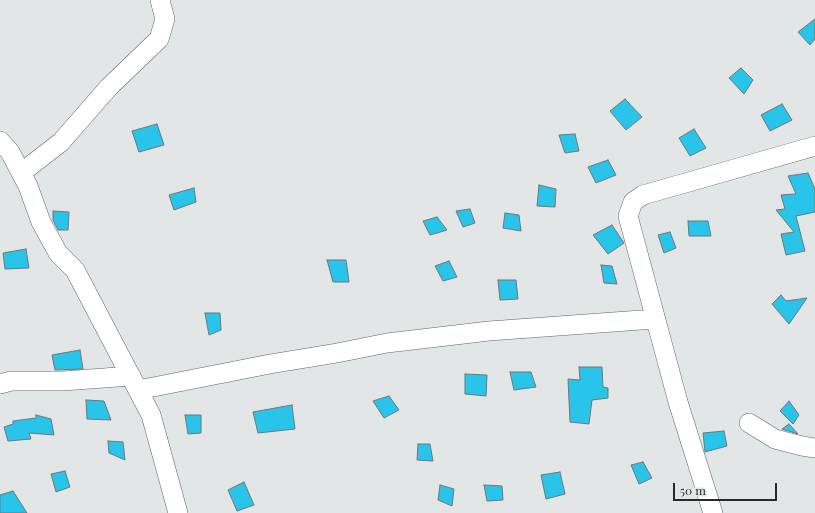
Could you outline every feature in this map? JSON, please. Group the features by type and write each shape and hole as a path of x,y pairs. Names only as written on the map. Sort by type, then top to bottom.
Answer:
{"street":[{"path":"21,173 61,142 110,87 159,39 165,19 160,0"},
{"path":"0,141 10,152 28,186 41,222 58,252 75,270 151,415 178,513"},
{"path":"714,513 678,402 628,216 633,202 643,194 815,146"},
{"path":"0,384 11,382 63,381 135,383 270,364 388,343 489,331 655,319"},
{"path":"749,423 775,439 815,448"}],"building":[{"path":"815,19 815,39 810,45 798,32"},
{"path":"741,68 753,80 744,94 729,78"},
{"path":"625,99 642,117 626,130 610,111"},
{"path":"782,104 792,120 770,131 761,115"},
{"path":"157,124 164,145 139,152 132,131"},
{"path":"694,129 706,148 690,156 679,138"},
{"path":"575,134 579,151 565,153 559,135"},
{"path":"608,160 616,175 596,183 588,167"},
{"path":"808,173 815,189 815,212 796,216 805,251 786,255 781,234 794,232 776,210 785,209 781,195 796,194 788,176"},
{"path":"539,185 556,189 555,207 537,206"},
{"path":"194,188 196,202 174,210 169,195"},
{"path":"470,209 475,223 463,227 456,211"},
{"path":"53,211 69,212 68,230 58,230 53,220"},
{"path":"505,213 519,215 521,231 503,228"},
{"path":"437,217 447,230 430,235 423,221"},
{"path":"688,221 708,221 711,236 689,236"},
{"path":"612,225 624,243 608,254 593,235"},
{"path":"670,232 676,248 664,253 658,235"},
{"path":"26,249 29,268 5,269 3,253"},
{"path":"327,260 346,260 349,282 333,282"},
{"path":"449,261 457,277 443,281 435,266"},
{"path":"601,265 612,266 617,284 604,283"},
{"path":"498,280 516,280 518,299 500,300"},
{"path":"781,295 786,301 807,298 789,324 772,304"},
{"path":"205,313 220,313 221,330 209,335"},
{"path":"80,350 83,369 55,370 52,355"},
{"path":"579,367 602,367 603,387 608,388 608,398 592,400 589,424 570,422 568,379 580,380"},
{"path":"510,372 531,372 536,387 514,390"},
{"path":"465,374 487,375 486,396 465,394"},
{"path":"389,396 399,410 384,418 373,401"},
{"path":"86,400 104,401 111,420 87,419"},
{"path":"789,401 799,415 793,424 780,411"},
{"path":"292,405 295,429 258,433 253,412"},
{"path":"36,415 51,419 54,435 29,433 31,439 8,441 4,427 13,424 13,421 36,418"},
{"path":"185,415 201,415 201,433 188,434"},
{"path":"789,424 798,434 782,429"},
{"path":"724,431 727,446 705,452 703,433"},
{"path":"108,441 123,442 125,460 109,453"},
{"path":"418,444 430,444 433,461 417,460"},
{"path":"643,462 652,478 639,484 631,465"},
{"path":"65,471 70,487 56,492 51,474"},
{"path":"560,472 565,494 546,499 541,475"},
{"path":"244,482 254,505 237,511 228,490"},
{"path":"440,485 454,489 452,506 438,500"},
{"path":"484,485 502,486 503,500 487,501"},
{"path":"13,491 27,513 0,513 0,495"}]}
